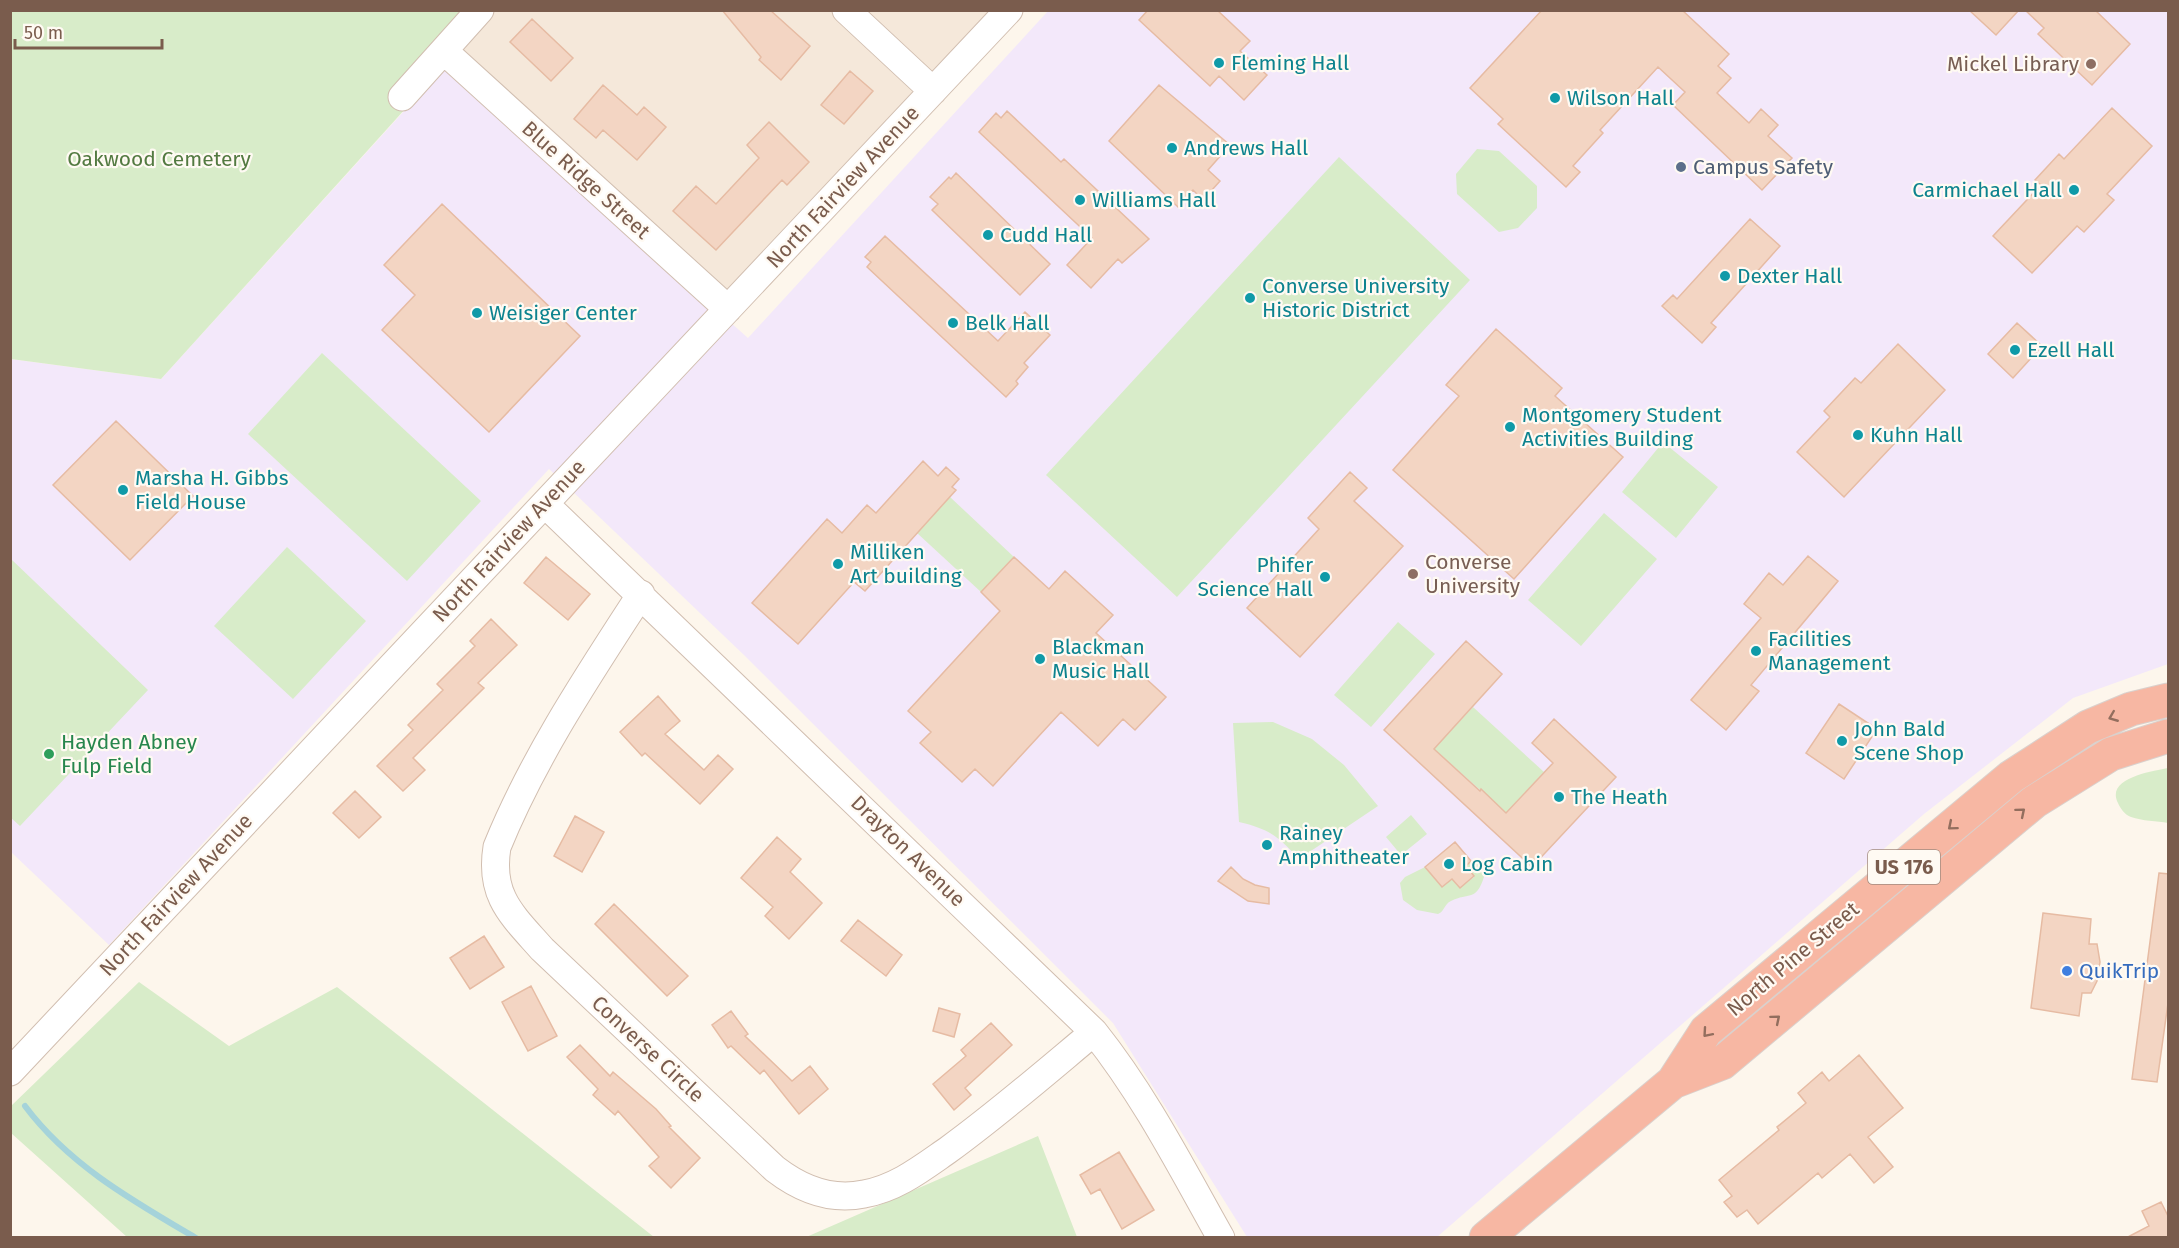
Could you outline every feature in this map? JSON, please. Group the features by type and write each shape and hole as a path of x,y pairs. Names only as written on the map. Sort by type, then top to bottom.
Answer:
{"highway":[{"name":"North Pine Street","path":"1492,1235 1673,1082 1706,1031 2011,777 2088,727 2130,709 2169,700"},
{"name":"North Pine Street","path":"1673,1082 1722,1063 2034,802 2111,754 2169,736"}],"street":[{"path":"402,98 480,10"},
{"path":"846,10 933,91"},
{"name":"North Fairview Avenue","path":"10,1072 1009,10"},
{"name":"Blue Ridge Street","path":"444,51 728,309"},
{"name":"Drayton Avenue","path":"544,504 641,594 1094,1032 1125,1070 1151,1112 1221,1238"},
{"name":"Converse Circle","path":"641,594 600,657 543,755 497,847 494,863 500,896 507,910 542,949 775,1169 793,1183 814,1192 838,1196 863,1195 887,1188 909,1177 991,1120 1094,1032"}],"shaded area":[{"path":"480,11 997,11 730,292 444,51"},
{"name":"Converse University","path":"1048,11 2168,11 2168,664 2073,698 1924,814 1437,1237 1247,1237 1113,1023 744,655 549,469 109,945 11,852 10,359 161,379 444,67 748,338"}],"green space":[{"name":"Oakwood Cemetery","path":"487,10 491,14 161,379 11,359 11,11"},
{"path":"1477,149 1499,151 1537,186 1537,208 1518,228 1499,232 1457,194 1456,174"},
{"path":"1339,157 1470,280 1177,597 1046,475"},
{"path":"322,353 481,501 407,581 248,434"},
{"path":"1663,442 1718,487 1676,538 1622,492"},
{"path":"950,497 1014,557 981,592 917,533"},
{"path":"1604,513 1657,559 1581,646 1528,600"},
{"path":"287,547 366,621 293,699 214,626"},
{"name":"Hayden Abney Fulp Field","path":"11,559 148,690 20,826 10,817"},
{"path":"1398,622 1435,654 1371,727 1334,695"},
{"path":"1473,707 1544,772 1506,813 1434,749"},
{"path":"1273,722 1312,739 1344,765 1378,806 1299,859 1272,834 1239,822 1233,723"},
{"path":"2168,768 2168,823 2135,818 2125,813 2119,805 2116,794 2118,787 2132,777"},
{"path":"1411,815 1427,834 1401,855 1386,837"},
{"path":"1475,858 1484,877 1475,893 1451,901 1438,914 1417,910 1403,900 1400,883 1405,877 1425,867 1442,887 1452,879 1460,888 1474,877 1466,866"},
{"path":"139,982 229,1046 337,987 654,1237 127,1237 11,1133 10,1107"},
{"path":"1038,1136 1077,1237 804,1238"}],"building":[{"path":"722,10 770,10 810,46 781,80 759,60 761,57"},
{"name":"Fleming Hall","path":"1148,10 1217,10 1250,41 1240,51 1267,75 1244,100 1219,76 1210,86 1139,20"},
{"name":"Wilson Hall","path":"1542,10 1682,10 1729,54 1718,66 1731,78 1717,93 1749,123 1761,109 1778,125 1768,136 1792,158 1762,190 1673,105 1685,92 1658,67 1600,130 1603,133 1573,166 1580,172 1566,187 1498,124 1503,119 1470,88"},
{"name":"Mickel Library","path":"1969,10 2019,10 1996,35"},
{"name":"Mickel Library","path":"2025,10 2095,10 2130,44 2092,85 2038,34 2044,28"},
{"path":"532,19 573,58 551,81 510,42"},
{"path":"850,71 873,91 844,124 821,105"},
{"path":"603,85 637,115 644,107 666,127 637,160 603,130 596,138 574,119"},
{"name":"Andrews Hall","path":"1159,85 1230,145 1208,170 1220,181 1203,200 1193,190 1178,207 1109,141"},
{"name":"Carmichael Hall","path":"2112,108 2152,146 2107,194 2114,200 2084,232 2077,226 2032,273 1993,236 2041,185 2035,180 2059,154 2064,159"},
{"name":"Williams Hall","path":"1007,111 1061,162 1064,159 1149,239 1122,263 1118,259 1091,288 1067,265 1092,238 979,132 996,113 1001,118"},
{"path":"769,122 809,162 787,185 782,180 716,250 673,211 696,186 716,204 759,158 747,145"},
{"name":"Cudd Hall","path":"956,173 1050,264 1020,295 932,210 938,204 930,197 949,177 951,179"},
{"name":"Weisiger Center","path":"442,204 580,336 489,432 382,330 415,295 384,265"},
{"name":"Dexter Hall","path":"1750,219 1780,246 1711,323 1716,327 1702,343 1662,306 1673,295 1677,299"},
{"name":"Belk Hall","path":"885,236 998,341 1025,312 1050,335 1024,363 1028,367 1016,381 1018,384 1006,397 867,267 871,262 865,257"},
{"name":"Ezell Hall","path":"2017,323 2042,346 2013,378 1988,354"},
{"name":"Montgomery Student Activities Building","path":"1496,329 1562,388 1555,396 1623,457 1514,579 1393,470 1459,396 1446,385"},
{"name":"Kuhn Hall","path":"1898,344 1945,390 1844,497 1797,452 1830,417 1824,411 1855,378 1861,383"},
{"name":"Marsha H. Gibbs Field House","path":"116,421 193,496 130,560 53,485"},
{"name":"Milliken Art building","path":"923,461 938,476 946,467 959,479 952,487 956,490 865,591 854,582 798,644 752,603 827,519 842,533 867,505 876,513"},
{"name":"Phifer Science Hall","path":"1350,472 1367,488 1354,501 1403,546 1300,657 1247,608 1319,529 1308,518"},
{"name":"Facilities Management","path":"1808,556 1838,581 1751,685 1759,691 1726,730 1691,700 1761,618 1744,604 1769,573 1783,585"},
{"path":"546,557 590,594 568,620 524,583"},
{"name":"Blackman Music Hall","path":"1014,557 1049,589 1065,571 1113,615 1096,633 1166,697 1135,730 1123,719 1098,746 1061,712 993,786 975,769 962,782 920,743 931,732 908,711 1000,611 981,592"},
{"path":"491,619 517,645 478,683 484,688 413,758 425,770 403,791 377,766 413,730 408,725 443,690 437,684 475,646 470,641"},
{"path":"1466,641 1502,674 1434,749 1480,791 1481,789 1506,813 1553,763 1532,743 1554,719 1616,777 1532,867 1384,730"},
{"path":"658,696 680,721 665,734 704,770 718,755 733,769 700,804 645,753 642,756 620,732"},
{"name":"John Bald Scene Shop","path":"1839,704 1877,729 1844,779 1806,753"},
{"path":"355,791 381,817 359,838 333,813"},
{"path":"575,816 604,832 582,872 554,856"},
{"path":"777,837 801,859 790,872 822,903 789,939 765,916 773,907 741,878"},
{"name":"Log Cabin","path":"1455,842 1471,861 1466,866 1474,876 1460,888 1452,879 1442,887 1425,867"},
{"path":"1231,867 1243,879 1269,888 1269,904 1248,901 1218,881"},
{"name":"QuikTrip","path":"2159,873 2169,874 2169,996 2157,1082 2132,1079"},
{"path":"614,904 688,976 667,996 595,924"},
{"name":"QuikTrip","path":"2043,913 2091,919 2089,944 2097,944 2100,962 2097,981 2091,993 2082,993 2079,1016 2031,1008"},
{"path":"858,920 902,955 886,976 841,941"},
{"path":"484,936 504,967 470,989 450,958"},
{"path":"531,986 557,1036 528,1051 502,1002"},
{"path":"939,1008 960,1014 954,1037 933,1031"},
{"path":"731,1011 748,1034 745,1036 792,1081 810,1066 828,1089 799,1114 764,1070 760,1074 731,1046 728,1048 712,1025"},
{"path":"991,1023 1012,1045 965,1088 971,1095 954,1110 933,1084 966,1056 961,1050"},
{"path":"580,1045 610,1076 613,1072 656,1109 671,1126 669,1127 700,1158 671,1188 649,1166 659,1157 618,1111 615,1115 593,1095 598,1089 567,1057"},
{"path":"1859,1055 1903,1108 1868,1137 1893,1167 1874,1183 1850,1154 1822,1178 1818,1173 1758,1224 1747,1210 1737,1217 1724,1202 1732,1196 1719,1180 1779,1130 1777,1127 1806,1103 1798,1093 1822,1072 1829,1081"},
{"path":"1119,1152 1154,1210 1122,1229 1100,1189 1091,1194 1080,1175"},
{"path":"2161,1202 2169,1218 2169,1238 2126,1238 2149,1226 2142,1211"}],"waterway":[{"path":"25,1106 42,1127 82,1164 126,1196 196,1238"}],"place":[{"name":"Fleming Hall","path":"1219,63"},
{"name":"Mickel Library","path":"2091,64"},
{"name":"Wilson Hall","path":"1555,98"},
{"name":"Andrews Hall","path":"1172,148"},
{"name":"Campus Safety","path":"1681,167"},
{"name":"Carmichael Hall","path":"2074,190"},
{"name":"Williams Hall","path":"1080,200"},
{"name":"Cudd Hall","path":"988,235"},
{"name":"Dexter Hall","path":"1725,276"},
{"name":"Converse University Historic District","path":"1250,298"},
{"name":"Weisiger Center","path":"477,313"},
{"name":"Belk Hall","path":"953,323"},
{"name":"Ezell Hall","path":"2015,350"},
{"name":"Montgomery Student Activities Building","path":"1510,427"},
{"name":"Kuhn Hall","path":"1858,435"},
{"name":"Marsha H. Gibbs Field House","path":"123,490"},
{"name":"Milliken Art building","path":"838,564"},
{"name":"Converse University","path":"1413,574"},
{"name":"Phifer Science Hall","path":"1325,577"},
{"name":"Facilities Management","path":"1756,651"},
{"name":"Blackman Music Hall","path":"1040,659"},
{"name":"John Bald Scene Shop","path":"1842,741"},
{"name":"Hayden Abney Fulp Field","path":"49,754"},
{"name":"The Heath","path":"1559,797"},
{"name":"Rainey Amphitheater","path":"1267,845"},
{"name":"Log Cabin","path":"1449,864"},
{"name":"QuikTrip","path":"2067,971"}]}
